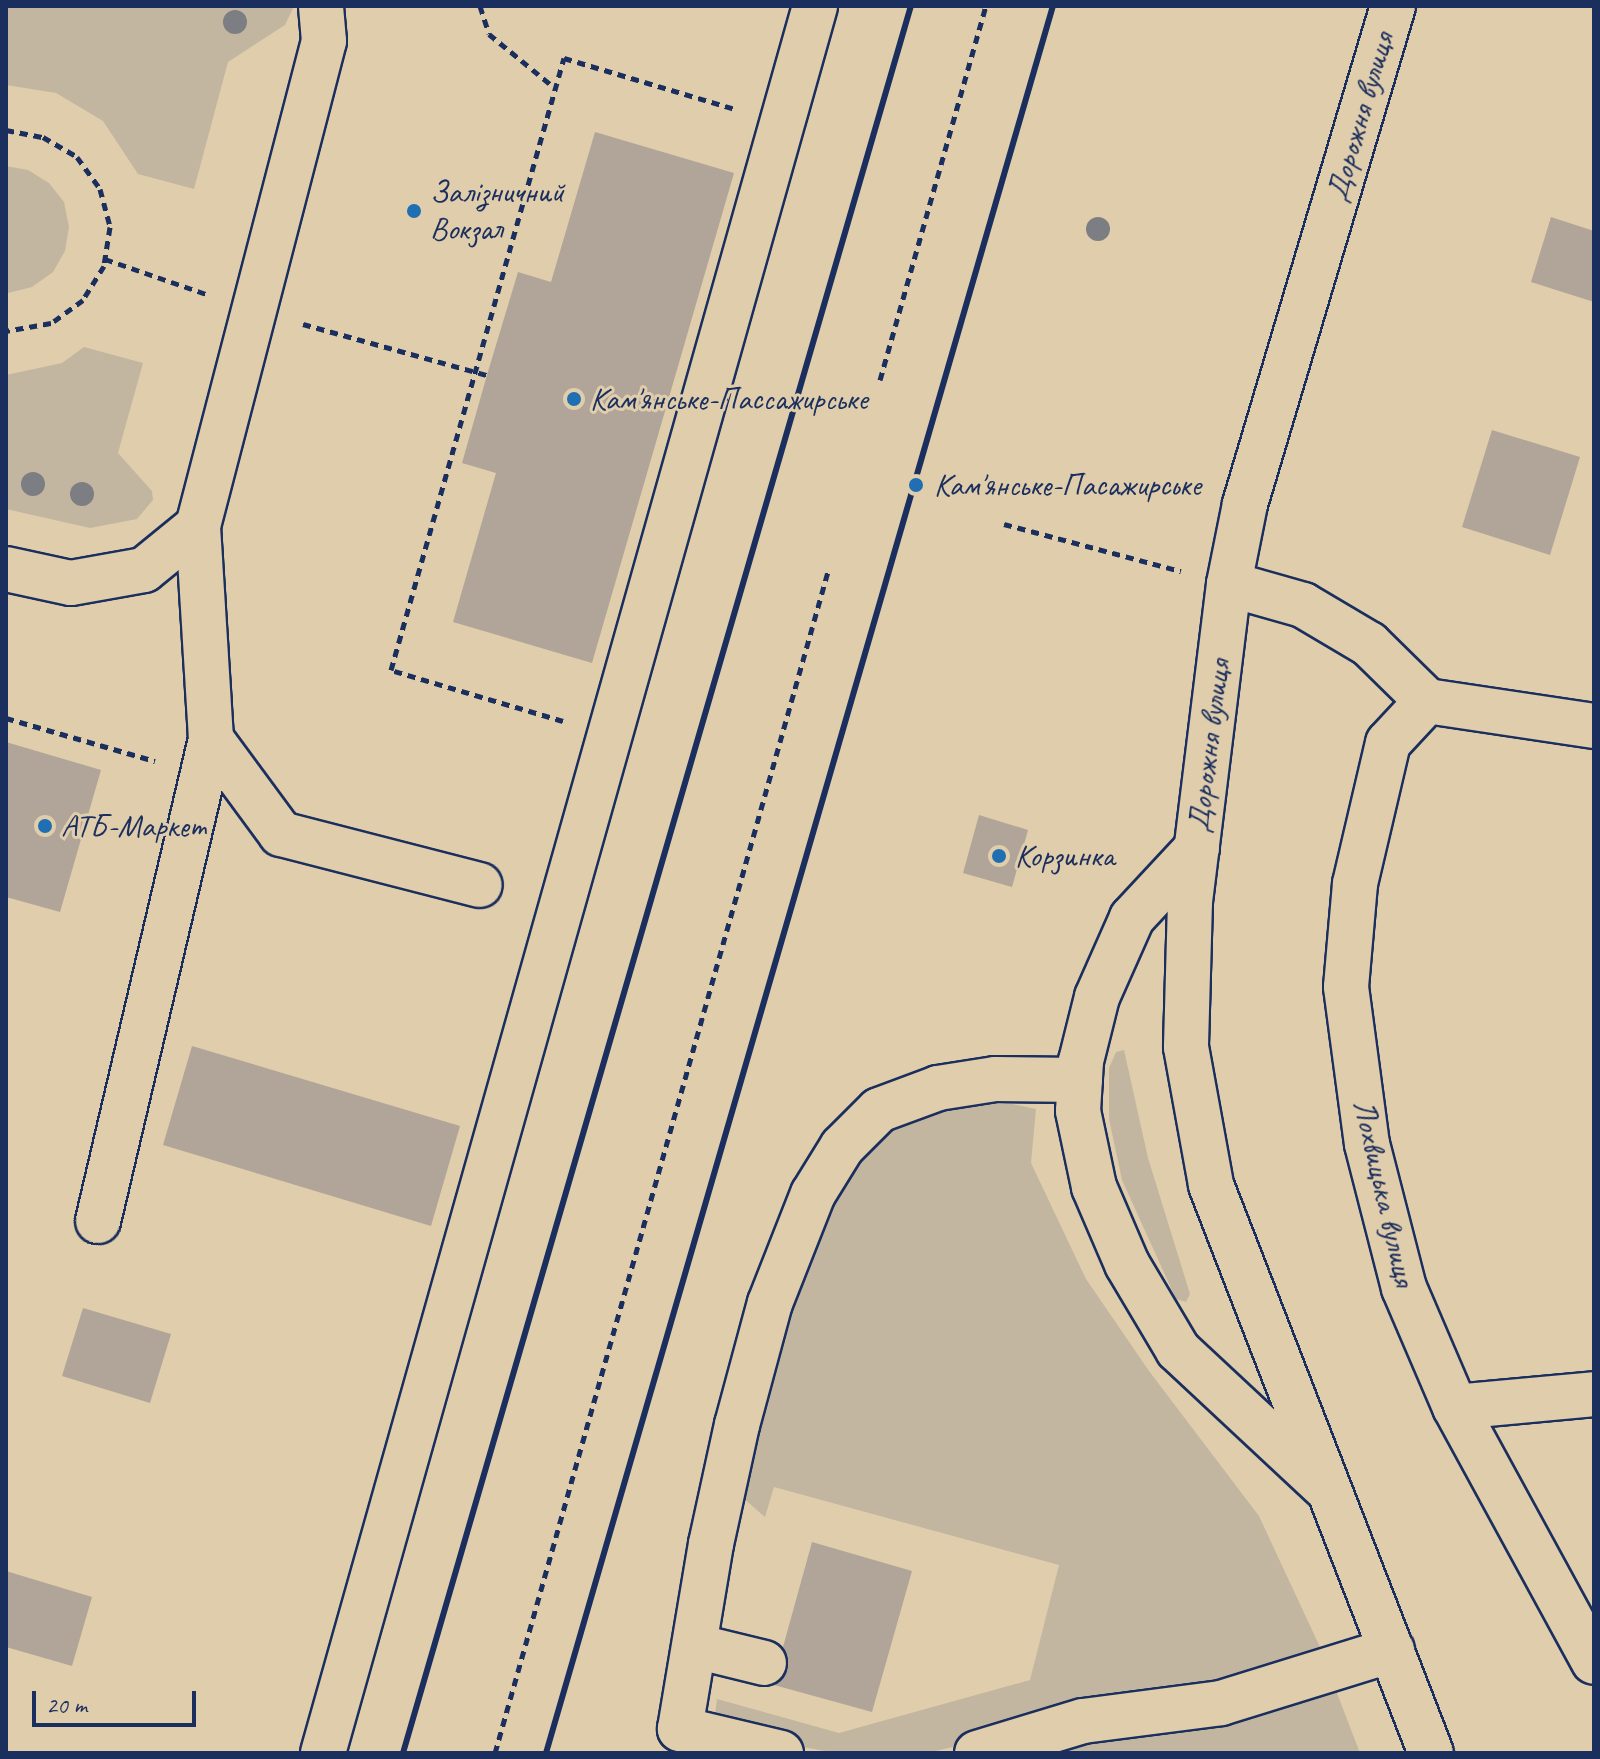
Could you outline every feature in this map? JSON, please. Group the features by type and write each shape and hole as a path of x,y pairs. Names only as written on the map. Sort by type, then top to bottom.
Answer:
{"main road":[{"path":"98,1221 206,757 198,526 324,41 321,6"},
{"path":"323,1753 815,6"},
{"name":"Дорожня вулиця","path":"1393,6 1245,504 1229,584 1190,902 1186,1047 1211,1185 1324,1486 1431,1753"},
{"path":"6,569 71,583 144,570 198,526"},
{"path":"1229,584 1303,605 1369,644 1427,701 1594,726"},
{"name":"Лохвицька вулиця","path":"1427,701 1388,743 1355,884 1346,987 1374,1173 1404,1288 1455,1407 1594,1662"},
{"path":"206,757 281,834 480,885"},
{"path":"1197,848 1132,918 1097,997 1080,1080 1078,1111 1094,1187 1127,1264 1178,1350 1324,1486"},
{"path":"781,1753 680,1729 711,1544 770,1303 813,1194 842,1147 879,1110 938,1088 995,1079 1080,1080"},
{"path":"1455,1407 1594,1394"},
{"path":"695,1646 764,1663"},
{"path":"977,1753 1083,1721 1235,1700 1392,1650"}],"path":[{"path":"480,6 489,34 555,89"},
{"path":"880,380 986,6"},
{"path":"568,723 391,670 564,58 739,111"},
{"path":"6,130 43,137 77,157 100,189 110,227 104,266 83,300 51,323 6,331"},
{"path":"1004,524 1229,584"},
{"path":"495,1753 829,568"},
{"path":"6,718 206,757"}],"shaded area":[{"path":"6,6 294,6 285,25 228,62 194,189 138,174 103,121 56,93 6,85"},
{"path":"6,166 28,170 49,183 64,202 69,227 65,251 53,272 32,287 8,293"},
{"path":"84,347 143,363 118,453 152,491 153,500 137,519 90,528 6,509 6,375 62,363"},
{"path":"1124,1050 1148,1158 1190,1294 1186,1302 1176,1299 1122,1180 1109,1119 1109,1068 1116,1052"},
{"path":"994,1100 1036,1109 1031,1163 1086,1279 1149,1371 1259,1516 1326,1660 927,1753 836,1753 764,1740 715,1715 717,1699 839,1733 1030,1680 1059,1565 774,1487 765,1517 743,1498 753,1428 825,1198 888,1123 942,1102"},
{"path":"1335,1688 1360,1753 1007,1753"}],"building":[{"name":"Кам'янське-Пассажирське","path":"595,132 734,173 592,663 453,622 496,473 462,463 487,375 518,272 551,282"},
{"path":"1551,217 1594,231 1594,302 1531,282"},
{"path":"1492,430 1580,457 1550,555 1462,527"},
{"name":"АТБ-Маркет","path":"6,742 101,770 60,912 6,897"},
{"path":"979,815 1028,830 1012,887 963,873"},
{"path":"192,1046 460,1126 431,1226 163,1145"},
{"path":"83,1308 171,1334 150,1403 62,1376"},
{"path":"812,1542 912,1571 872,1712 774,1685 788,1670 783,1647"},
{"path":"6,1571 92,1597 72,1666 6,1647"}],"railway":[{"path":"403,1753 911,6"},
{"path":"546,1753 1053,6"}],"place":[{"name":"Залізничний Вокзал","path":"414,211"},
{"name":"Кам'янське-Пассажирське","path":"574,399"},
{"name":"Кам'янське-Пасажирське","path":"916,485"},
{"name":"АТБ-Маркет","path":"45,826"},
{"name":"Корзинка","path":"999,856"}]}
